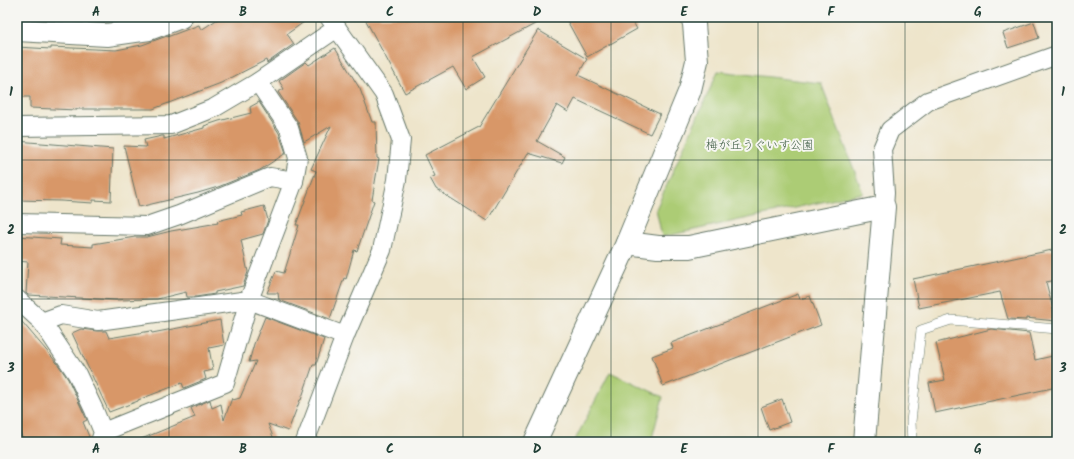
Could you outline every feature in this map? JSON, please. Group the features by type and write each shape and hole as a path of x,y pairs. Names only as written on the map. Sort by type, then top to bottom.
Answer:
{"street":[{"path":"17,30 107,35 149,29 181,17"},
{"path":"535,442 628,243 690,90 696,61 694,24 692,17"},
{"path":"17,127 171,125 214,108 258,82 333,23 384,94 401,140 397,180 382,250 345,336 305,442"},
{"path":"864,442 885,193 882,149 890,130 928,101 1057,55"},
{"path":"17,299 42,322 77,374 94,410 102,437 225,383 249,300 294,180 298,158 289,128 258,82"},
{"path":"17,223 147,226 179,215 270,177 294,180"},
{"path":"628,243 658,247 689,247 884,207"},
{"path":"42,322 61,315 98,321 249,300 345,336"}],"lane":[{"path":"912,442 911,422 921,330 951,320 1057,329"}],"green space":[{"name":"梅が丘うぐいす公園","path":"718,71 821,83 863,193 662,237 656,209"},
{"path":"610,372 663,397 651,442 574,442"}],"building":[{"path":"221,17 311,17 287,34 294,44 267,63 266,60 221,83 153,109 77,110 30,108 30,97 17,97 19,71 17,71 17,47 116,50 142,45 199,25 201,30"},
{"path":"364,17 548,17 473,57 485,77 466,89 453,67 405,93"},
{"path":"565,17 630,17 637,29 587,57"},
{"path":"1034,22 1039,38 1008,48 1003,33"},
{"path":"538,30 587,59 578,75 660,114 650,134 575,99 568,112 557,105 537,141 565,157 562,163 528,153 487,221 436,189 430,178 435,176 425,155 479,127"},
{"path":"335,48 360,89 372,122 376,122 377,158 379,159 372,200 374,201 357,251 354,250 346,279 344,278 330,319 279,300 278,293 267,293 276,271 284,273 299,225 296,225 316,171 311,169 331,126 304,142 298,122 278,92 284,89 279,81 306,62 309,65"},
{"path":"259,102 279,133 286,153 260,170 218,187 139,207 124,146 146,147 144,140 162,136 164,136 164,139 204,128 204,126 219,121 251,113 250,107"},
{"path":"17,141 113,149 111,201 93,200 93,203 17,200"},
{"path":"264,206 268,220 263,234 241,240 248,272 243,286 215,292 215,294 196,297 187,297 186,292 157,299 116,300 28,295 26,293 28,262 17,261 17,236 61,239 60,245 93,247 93,244 135,237 147,237 171,231 218,223 217,221 242,215 241,212"},
{"path":"1057,249 1057,280 1046,282 1056,321 1026,318 1026,320 1008,319 1000,292 919,308 913,279"},
{"path":"798,294 800,299 810,296 821,325 663,386 652,356 673,348 671,343"},
{"path":"17,316 57,363 68,379 87,420 83,422 90,442 24,442 17,424"},
{"path":"265,317 324,339 316,365 313,365 288,431 268,424 275,442 134,442 195,417 191,408 210,400 212,408 221,404 224,420 232,398 233,400 240,398 256,361 249,362 254,344"},
{"path":"220,320 224,345 209,348 213,370 204,372 206,379 184,388 182,383 109,412 72,333 81,329 106,331 109,338 151,331 152,333"},
{"path":"991,329 1029,333 1035,360 1057,355 1057,387 935,413 929,383 945,380 936,343"},
{"path":"782,399 790,422 769,430 761,407"}]}
